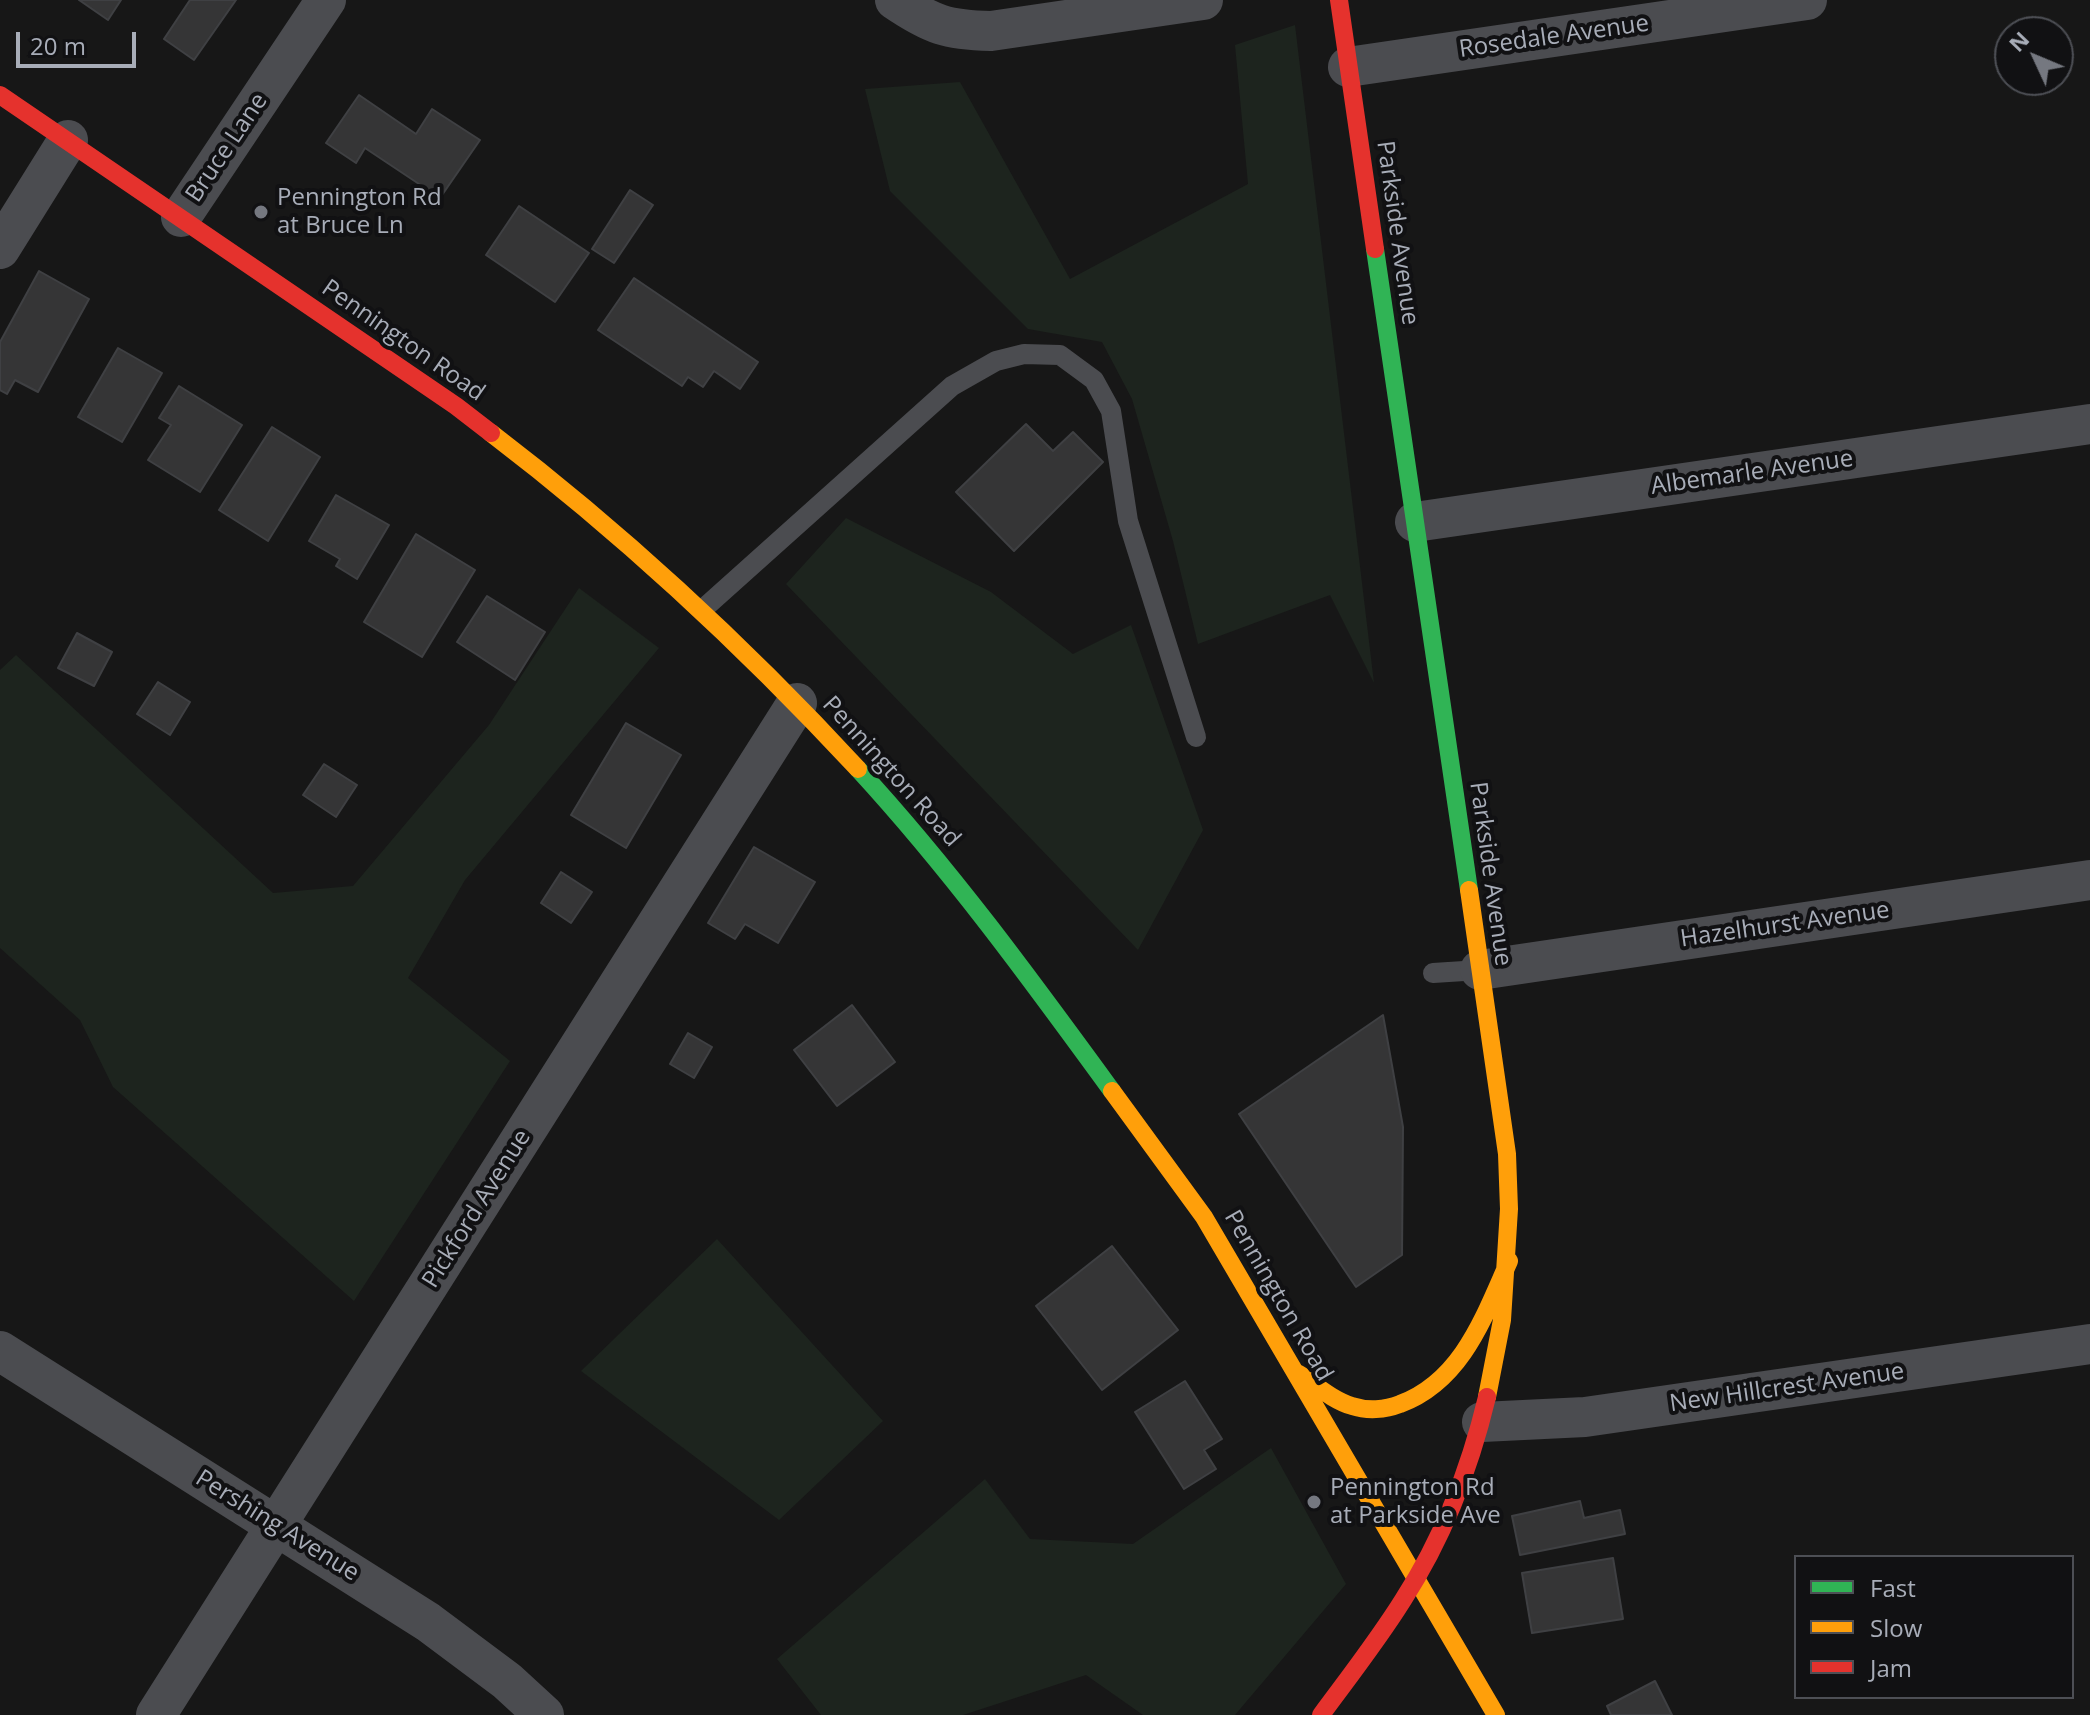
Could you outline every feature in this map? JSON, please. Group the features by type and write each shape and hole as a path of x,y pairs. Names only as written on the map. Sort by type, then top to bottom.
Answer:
{"main road":[{"name":"Parkside Avenue","path":"1321,1715 1416,1580 1453,1505 1482,1422 1502,1336 1509,1261 1507,1154 1339,0"},
{"name":"Pennington Road","path":"0,95 456,406 567,491 673,582 797,703 901,816 990,924 1204,1217 1496,1715"},
{"path":"1294,1370 1346,1404 1370,1410 1420,1398 1449,1374 1469,1345 1509,1261"}],"street":[{"name":"Bruce Lane","path":"181,217 326,0"},
{"path":"895,0 924,20 956,30 979,31 1203,0"},
{"name":"Rosedale Avenue","path":"1348,67 1807,0"},
{"path":"0,249 68,140"},
{"name":"Albemarle Avenue","path":"1415,522 2090,424"},
{"name":"Pickford Avenue","path":"156,1715 797,703"},
{"name":"Hazelhurst Avenue","path":"1480,970 2090,880"},
{"name":"New Hillcrest Avenue","path":"1482,1422 1595,1416 2090,1344"},
{"name":"Pershing Avenue","path":"0,1351 428,1622 507,1681 544,1715"}],"lane":[{"path":"702,610 952,386 996,361 1024,354 1060,355 1094,380 1111,411 1128,521 1196,737"},
{"path":"1433,973 1480,970"}],"shaded area":[{"path":"1295,25 1374,683 1330,595 1198,644 1173,541 1132,399 1102,342 1028,329 890,191 865,89 960,82 1070,279 1248,184 1235,45"},
{"path":"846,518 991,592 1073,654 1131,625 1203,830 1138,950 786,584"},
{"path":"579,588 659,648 465,880 408,978 510,1061 354,1301 113,1087 80,1020 0,948 0,670 16,655 273,893 353,886 489,725"},
{"path":"717,1239 883,1421 779,1520 581,1371"},
{"path":"1271,1448 1346,1584 1235,1715 1143,1715 1086,1675 963,1715 821,1715 777,1659 985,1479 1030,1539 1133,1544"}],"building":[{"path":"79,0 121,0 108,20"},
{"path":"190,0 236,0 194,60 164,39"},
{"path":"359,95 416,134 432,109 480,140 440,198 365,148 356,163 326,143"},
{"path":"630,190 653,205 614,263 592,249"},
{"path":"519,206 589,253 555,302 486,255"},
{"path":"39,271 89,299 38,392 15,380 7,394 0,390 0,342"},
{"path":"634,278 758,362 740,389 714,371 703,387 688,377 682,386 598,330"},
{"path":"118,348 162,373 122,442 78,417"},
{"path":"179,386 242,425 200,492 148,460 171,425 159,418"},
{"path":"1026,424 1053,451 1073,432 1103,462 1014,551 956,492"},
{"path":"272,427 320,457 268,541 219,510"},
{"path":"336,495 389,525 357,579 336,566 340,559 309,541"},
{"path":"416,534 475,570 422,657 364,622"},
{"path":"487,596 545,632 515,680 457,642"},
{"path":"77,633 112,652 94,686 58,668"},
{"path":"158,682 190,702 170,735 137,714"},
{"path":"626,723 681,755 626,848 571,815"},
{"path":"324,764 357,785 336,817 303,795"},
{"path":"754,847 815,882 778,943 745,924 735,939 708,923"},
{"path":"561,872 592,892 571,923 541,903"},
{"path":"852,1005 895,1062 837,1106 794,1050"},
{"path":"1383,1015 1403,1127 1402,1255 1356,1287 1239,1114"},
{"path":"688,1033 712,1047 694,1078 670,1064"},
{"path":"1112,1246 1178,1330 1102,1390 1036,1306"},
{"path":"1185,1381 1222,1439 1204,1450 1216,1469 1184,1489 1135,1412"},
{"path":"1580,1501 1584,1518 1620,1510 1625,1534 1520,1555 1512,1516"},
{"path":"1613,1558 1623,1619 1532,1633 1522,1573"},
{"path":"1655,1681 1672,1715 1611,1715 1607,1706"}],"traffic: fast":[{"path":"1375,249 1469,890"},
{"path":"858,769 958,886 1112,1091"}],"traffic: slow":[{"path":"491,433 682,593 858,769"},
{"path":"1469,890 1507,1154 1509,1209 1502,1320 1487,1397"},
{"path":"1112,1091 1204,1217 1496,1715"},
{"path":"1299,1374 1338,1400 1364,1409 1394,1406 1421,1394 1440,1380 1468,1345 1509,1261"}],"traffic: jam":[{"path":"1339,0 1375,249"},
{"path":"0,95 491,433"},
{"path":"1321,1715 1393,1615 1431,1552 1463,1476 1487,1397"}],"place":[{"name":"Pennington Rd at Bruce Ln","path":"261,212"},
{"name":"Pennington Rd at Parkside Ave","path":"1314,1502"}]}
